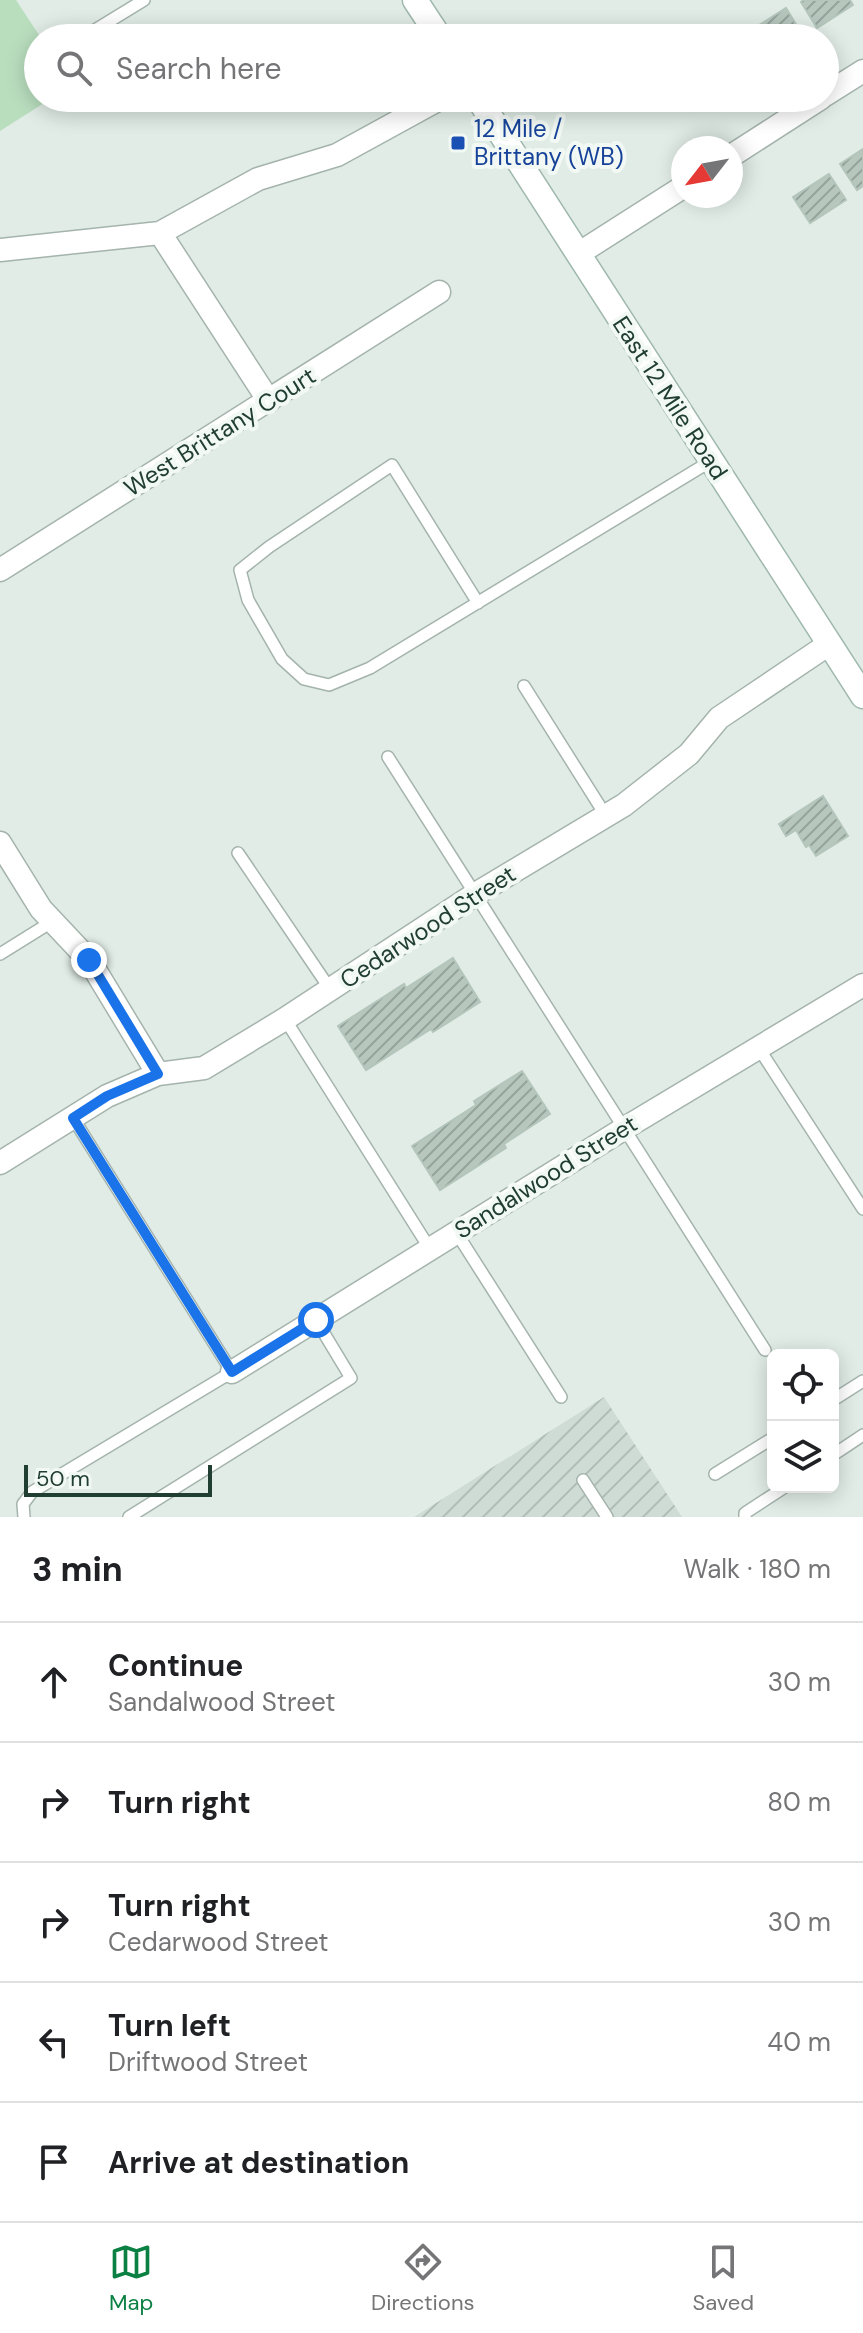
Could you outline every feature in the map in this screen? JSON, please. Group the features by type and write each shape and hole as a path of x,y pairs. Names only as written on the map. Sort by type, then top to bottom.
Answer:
{"main road":[{"path":"415,0 431,24"},
{"name":"East 12 Mile Road","path":"487,112 863,696"}],"street":[{"path":"839,87 863,71"},
{"path":"0,250 160,233 258,179 337,155 415,112"},
{"path":"743,148 800,112"},
{"path":"578,254 671,195"},
{"path":"160,233 269,401"},
{"name":"West Brittany Court","path":"0,570 439,292"},
{"name":"Cedarwood Street","path":"0,1163 107,1096 158,1074 204,1068 285,1019 474,895 606,816 689,754 719,718 829,644"},
{"path":"0,843 41,909 89,960 158,1074"},
{"name":"Sandalwood Street","path":"232,1372 625,1128 863,985"}],"lane":[{"path":"105,24 144,0"},
{"path":"478,603 392,465 269,547 240,570 248,600 282,659 304,679 329,685 370,668 478,603 711,461"},
{"path":"524,686 606,816"},
{"path":"388,757 765,1350"},
{"path":"238,853 330,989"},
{"path":"0,954 53,921"},
{"path":"285,1019 430,1249"},
{"path":"758,1047 863,1209"},
{"path":"24,1517 23,1504 32,1492 232,1372 73,1118"},
{"path":"456,1232 561,1397"},
{"path":"129,1517 351,1378 316,1320"},
{"path":"839,1396 863,1381"},
{"path":"839,1451 863,1435"},
{"path":"715,1474 767,1442"},
{"path":"583,1480 607,1517"},
{"path":"745,1517 745,1513 776,1493"}],"shaded area":[{"path":"604,1397 682,1517 414,1517"}],"green space":[{"path":"0,0 16,0 32,24 24,24 24,112 30,112 0,131"}],"building":[{"path":"850,0 853,5 823,24 815,24 801,2"},
{"path":"786,8 796,24 761,24"},
{"path":"863,149 863,186 857,190 840,164"},
{"path":"829,174 846,200 810,223 793,197"},
{"path":"823,796 848,836 816,856 809,845 806,847 796,830 786,836 779,824"},
{"path":"453,958 480,1002 366,1070 338,1026 404,984 406,988"},
{"path":"522,1071 550,1114 504,1144 506,1148 440,1190 412,1146"}],"place":[{"name":"12 Mile / Brittany (WB)","path":"458,143"}],"route":[{"path":"89,960 158,1074 107,1096 73,1118 232,1372 316,1320"}]}
